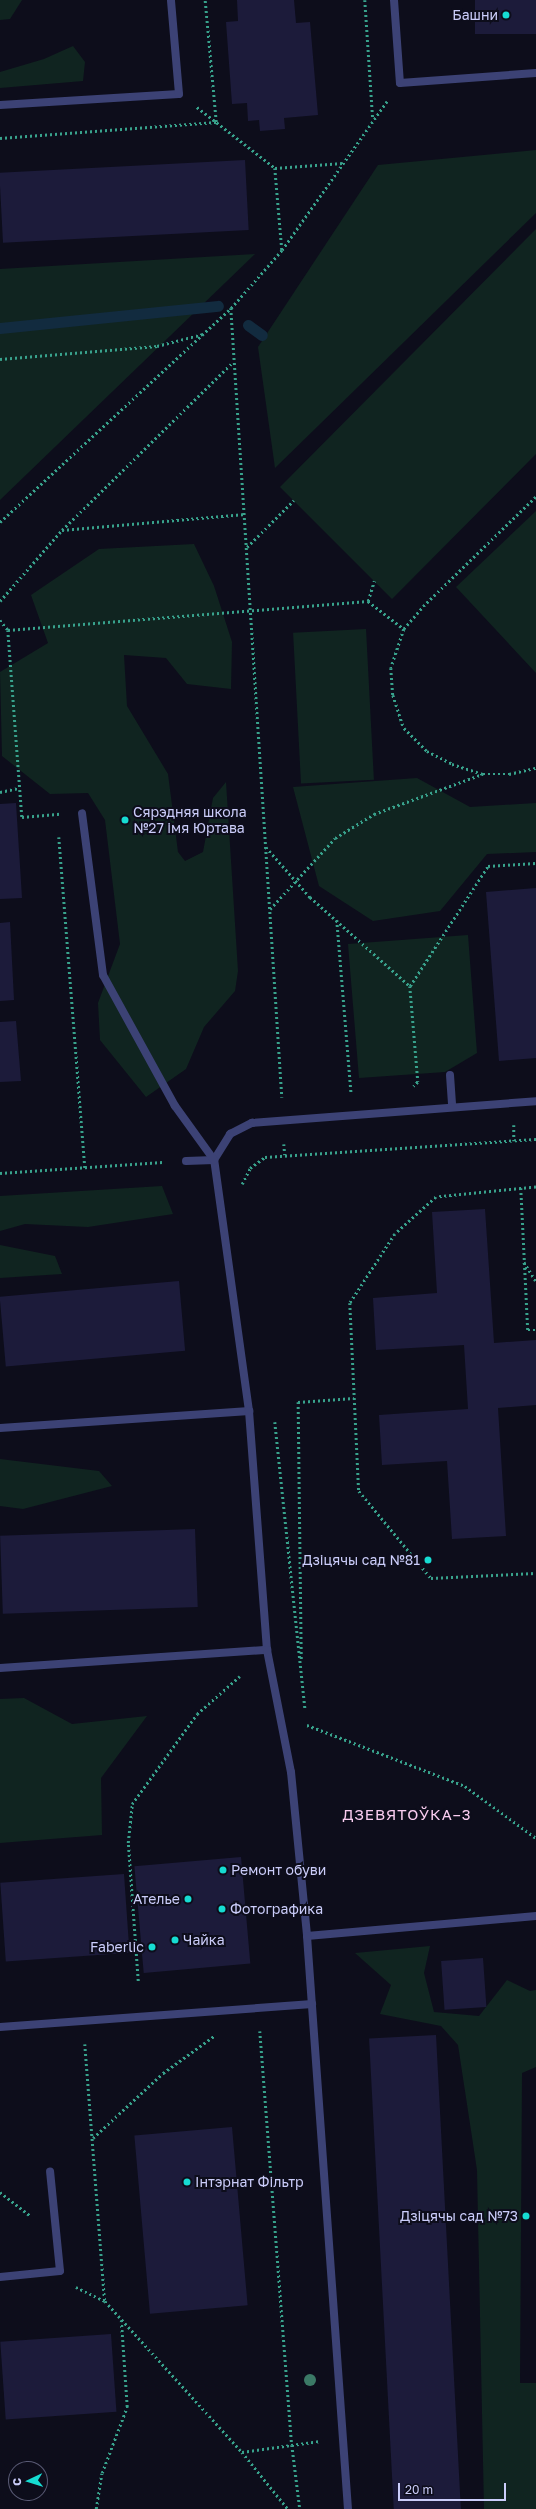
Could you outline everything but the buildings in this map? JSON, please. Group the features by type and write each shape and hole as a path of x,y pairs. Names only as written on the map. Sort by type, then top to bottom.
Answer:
{"street":[{"path":"0,105 179,94 171,0"},
{"path":"394,0 400,82 536,73"},
{"path":"82,813 103,975 175,1106 214,1160 249,1411 267,1650 291,1772 307,1936 348,2509"},
{"path":"450,1075 452,1107"},
{"path":"214,1160 230,1134 252,1123 536,1101"},
{"path":"186,1161 214,1160"},
{"path":"0,1428 249,1411"},
{"path":"0,1668 267,1650"},
{"path":"307,1936 536,1916"},
{"path":"0,2027 312,2004"},
{"path":"0,2277 60,2271 50,2171"}],"path":[{"path":"365,0 374,120"},
{"path":"0,522 231,308 282,250 400,82"},
{"path":"179,94 275,168 343,163"},
{"path":"275,168 282,250"},
{"path":"231,308 233,362 252,609 265,846 282,1096 284,1155"},
{"path":"0,359 157,346 204,334"},
{"path":"0,601 62,530 233,362"},
{"path":"536,497 425,605 404,629 391,668 392,695 404,728 427,751 452,764 483,774 509,774 536,768"},
{"path":"247,548 294,500"},
{"path":"62,530 244,514"},
{"path":"368,601 374,581"},
{"path":"8,630 252,609 368,601 404,629"},
{"path":"0,620 8,630 22,817 82,813"},
{"path":"269,910 335,838 374,814 483,774"},
{"path":"0,792 19,788"},
{"path":"58,814 58,822"},
{"path":"59,830 85,1168"},
{"path":"265,846 310,896 410,986"},
{"path":"409,1092 418,1082 410,986 488,866 536,863"},
{"path":"337,919 352,1093"},
{"path":"344,1094 359,1093"},
{"path":"282,1096 290,1096"},
{"path":"240,1188 250,1168 265,1157 536,1139"},
{"path":"0,1173 186,1161"},
{"path":"536,1187 436,1197 395,1234 350,1303 359,1491 431,1578 536,1572"},
{"path":"521,1188 528,1330 536,1330"},
{"path":"524,1261 536,1281"},
{"path":"301,1677 298,1402 354,1398"},
{"path":"274,1414 305,1712"},
{"path":"138,1981 128,1843 132,1804 197,1714 244,1672"},
{"path":"306,1718 307,1733"},
{"path":"306,1725 465,1786 536,1838"},
{"path":"258,2008 292,2445 300,2509"},
{"path":"92,2138 163,2073 220,2032"},
{"path":"86,2062 105,2301"},
{"path":"0,2192 57,2237"},
{"path":"60,2271 80,2291 105,2301 242,2452 288,2509"},
{"path":"96,2509 102,2473 127,2407 121,2319"},
{"path":"242,2452 342,2438"}],"green space":[{"path":"0,0 22,0 10,19 0,20"},
{"path":"73,46 85,62 83,81 0,88 0,72 44,59"},
{"path":"536,150 536,213 275,468 258,347 378,165"},
{"path":"536,229 536,454 392,599 280,487"},
{"path":"255,254 0,500 0,269"},
{"path":"536,511 536,673 456,587"},
{"path":"194,544 214,586 232,642 231,689 187,684 166,658 124,655 127,706 168,774 178,852 185,861 203,852 213,798 226,782 238,971 235,991 204,1027 186,1069 146,1097 100,1040 98,1003 120,944 105,820 88,793 50,794 2,756 0,672 48,643 31,595 99,549"},
{"path":"366,629 374,780 301,784 293,633"},
{"path":"417,778 470,807 536,803 536,852 487,854 440,911 373,921 319,886 293,787"},
{"path":"468,935 477,1053 445,1072 359,1078 348,944"},
{"path":"162,1186 173,1214 88,1227 25,1224 0,1231 0,1196"},
{"path":"0,1245 55,1256 62,1274 0,1278"},
{"path":"0,1459 99,1471 112,1486 23,1509 0,1506"},
{"path":"24,1698 72,1724 147,1716 101,1778 102,1835 0,1843 0,1699"},
{"path":"430,1946 424,1973 434,2012 479,2016 507,1980 530,1991 536,1990 536,2067 522,2073 520,2383 536,2383 536,2509 484,2509 477,2170 458,2045 441,2026 380,2014 391,1985 355,1953"}],"waterway":[{"path":"0,328 218,306"},
{"path":"248,325 262,335"}],"place":[{"name":"Башни","path":"506,15"},
{"name":"Сярэдняя школа №27 імя Юртава","path":"125,820"},
{"name":"Дзіцячы сад №81","path":"428,1560"},
{"name":"Ремонт обуви","path":"223,1870"},
{"name":"Ателье","path":"188,1899"},
{"name":"Фотографика","path":"222,1909"},
{"name":"Чайка","path":"175,1940"},
{"name":"Faberlic","path":"152,1947"},
{"name":"Інтэрнат Фільтр","path":"187,2182"},
{"name":"Дзіцячы сад №73","path":"526,2216"}],"district":[{"name":"ДЗЕВЯТОЎКА–3","path":"407,1815"}]}
